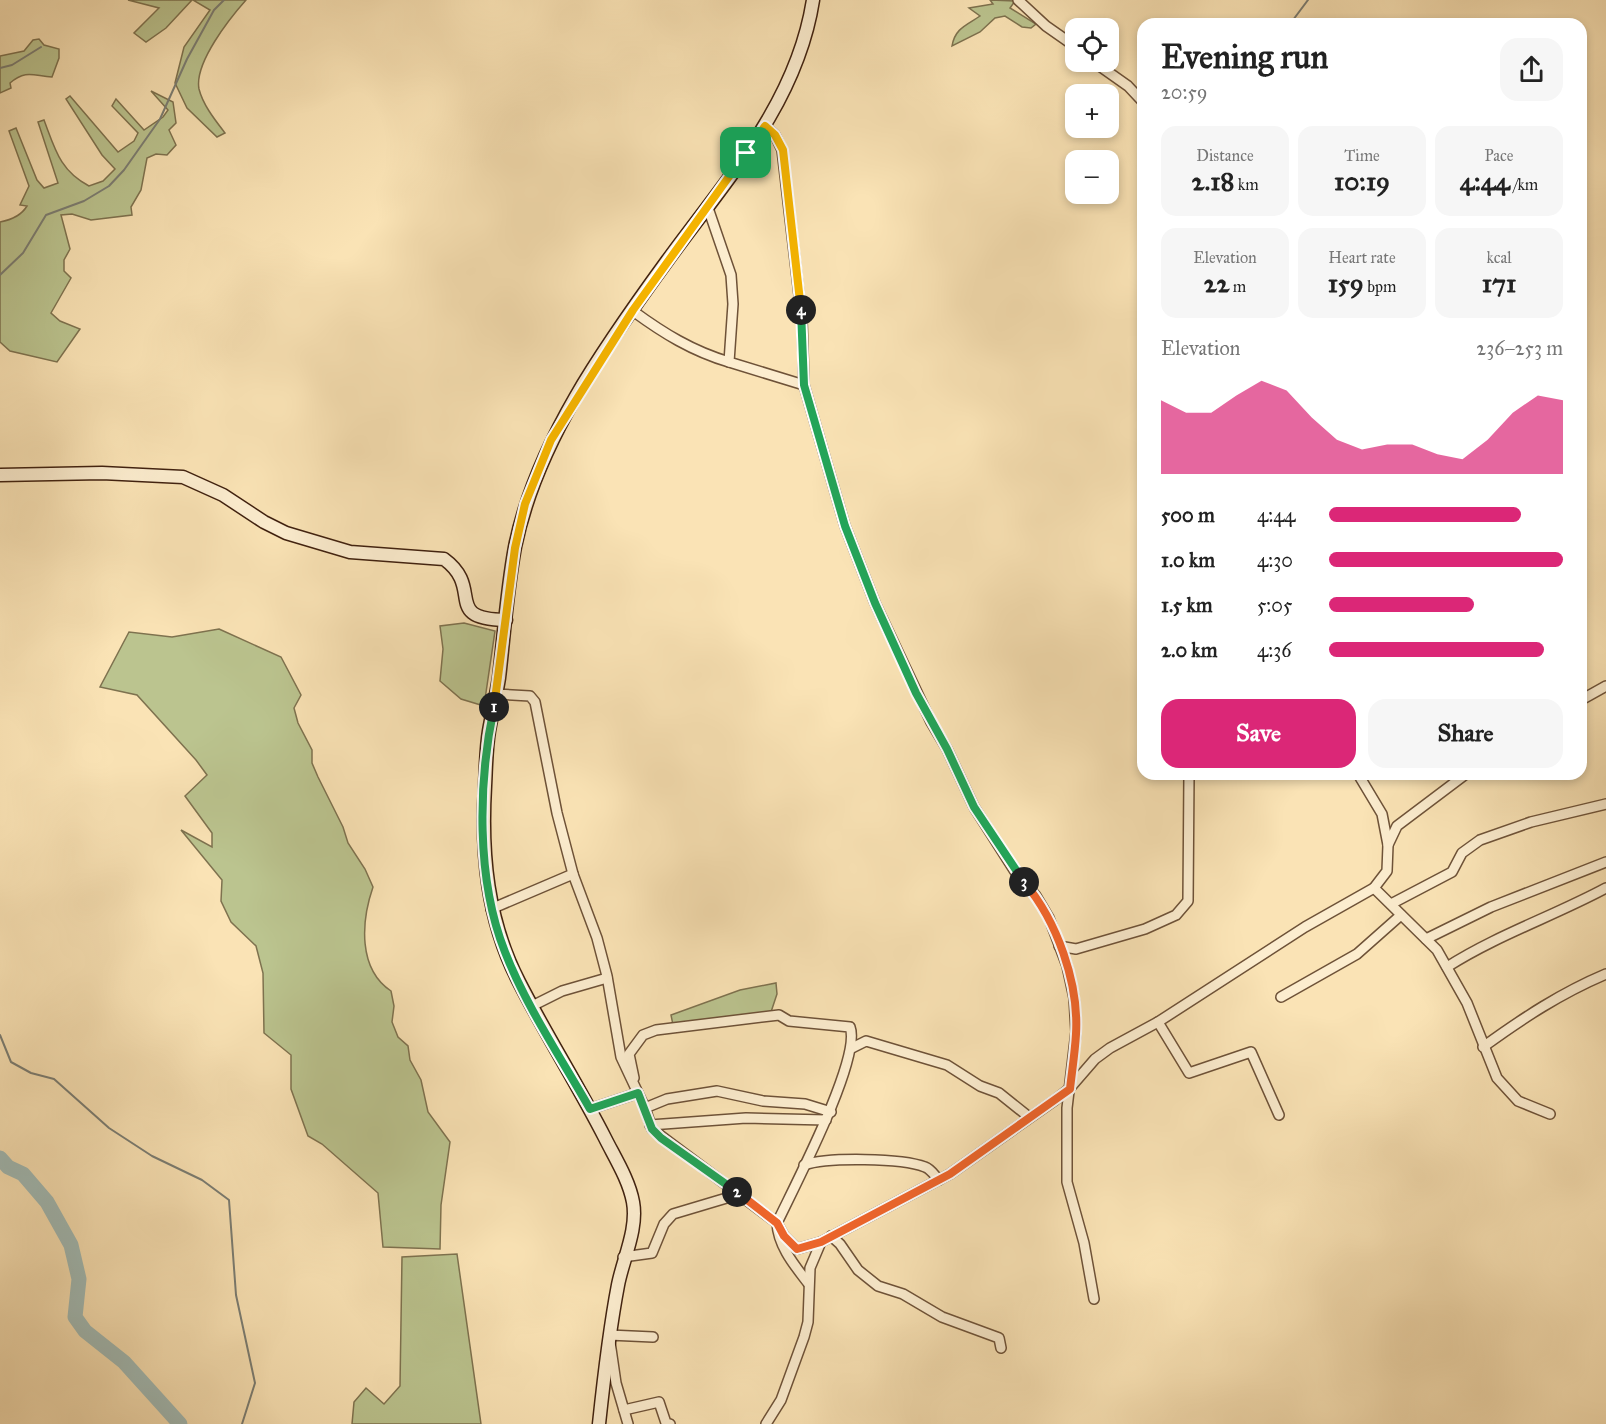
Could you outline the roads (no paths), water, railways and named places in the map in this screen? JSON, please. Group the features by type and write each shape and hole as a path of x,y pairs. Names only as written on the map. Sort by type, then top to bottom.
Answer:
{"main road":[{"path":"599,1424 609,1335 623,1257 635,1218 633,1198 624,1175 590,1109 504,951 491,909 483,845 488,735 496,694 515,548 525,504 551,440 633,310 765,126 789,85 809,24 813,0"},
{"path":"0,475 126,473 183,477 223,495 264,522 286,533 350,552 444,560 455,567 463,579 466,605 470,612 485,620 506,620"}],"street":[{"path":"1018,0 1046,26 1065,39"},
{"path":"1108,72 1137,96"},
{"path":"765,126 775,135 783,150 802,320 804,385 845,526 875,603 916,693 947,749 974,807 1016,873 1036,896 1049,918 1074,998 1076,1032 1070,1089 1067,1182 1084,1243 1094,1299"},
{"path":"708,208 730,275 733,304 729,362"},
{"path":"633,310 666,334 701,354 804,385"},
{"path":"1587,697 1606,686"},
{"path":"496,694 530,696 535,702 557,813 573,874 597,938 607,978 621,1057 645,1108 650,1125 661,1138 777,1223 784,1236 797,1249 821,1242 939,1180 1070,1089 1095,1059 1158,1022 1305,927 1374,888 1387,871 1388,845 1382,814 1362,780"},
{"path":"1059,946 1076,949 1145,929 1176,915 1188,901 1189,780"},
{"path":"1388,845 1396,826 1413,811 1457,780"},
{"path":"1391,904 1452,872 1462,853 1480,840 1531,822 1606,804"},
{"path":"1426,939 1491,907 1606,862"},
{"path":"491,909 573,874"},
{"path":"1374,888 1437,950 1467,1003 1497,1078 1518,1101 1550,1114"},
{"path":"1448,967 1473,951 1517,929 1561,912 1606,888"},
{"path":"1281,997 1358,954 1401,915"},
{"path":"1483,1047 1534,1010 1569,990 1606,974"},
{"path":"532,1006 562,991 607,978"},
{"path":"637,1091 629,1054 643,1035 656,1030 779,1015 796,1022 850,1028 853,1034 852,1048 828,1116 777,1223 778,1232 789,1256 808,1283"},
{"path":"1158,1022 1189,1073 1251,1052 1279,1115"},
{"path":"852,1048 866,1041 946,1065 980,1086 999,1093 1029,1117"},
{"path":"590,1109 637,1091"},
{"path":"645,1108 667,1099 717,1091 763,1101 805,1104 828,1116"},
{"path":"650,1125 746,1118 828,1116"},
{"path":"804,1165 825,1161 889,1161 927,1168 939,1180"},
{"path":"623,1257 652,1253 664,1224 673,1214 740,1194"},
{"path":"831,1236 869,1280 912,1299 942,1317 999,1338 1001,1348"},
{"path":"766,1424 781,1400 804,1337 808,1322 808,1283 813,1258 821,1242"},
{"path":"628,1424 616,1383 609,1335 653,1337"},
{"path":"624,1410 659,1402 666,1422 670,1424"}],"waterway":[{"path":"0,275 23,253 46,215 84,201 109,186 124,170 160,119 187,59 214,10 224,0"},
{"path":"1294,18 1308,0"},
{"path":"0,68 12,65 41,47"},
{"path":"0,1035 11,1062 31,1073 54,1079 109,1128 152,1156 202,1180 229,1200 236,1295 255,1383 242,1424"},
{"path":"0,1158 8,1167 23,1174 47,1202 71,1245 79,1279 75,1317 85,1331 124,1362 180,1424"}]}
